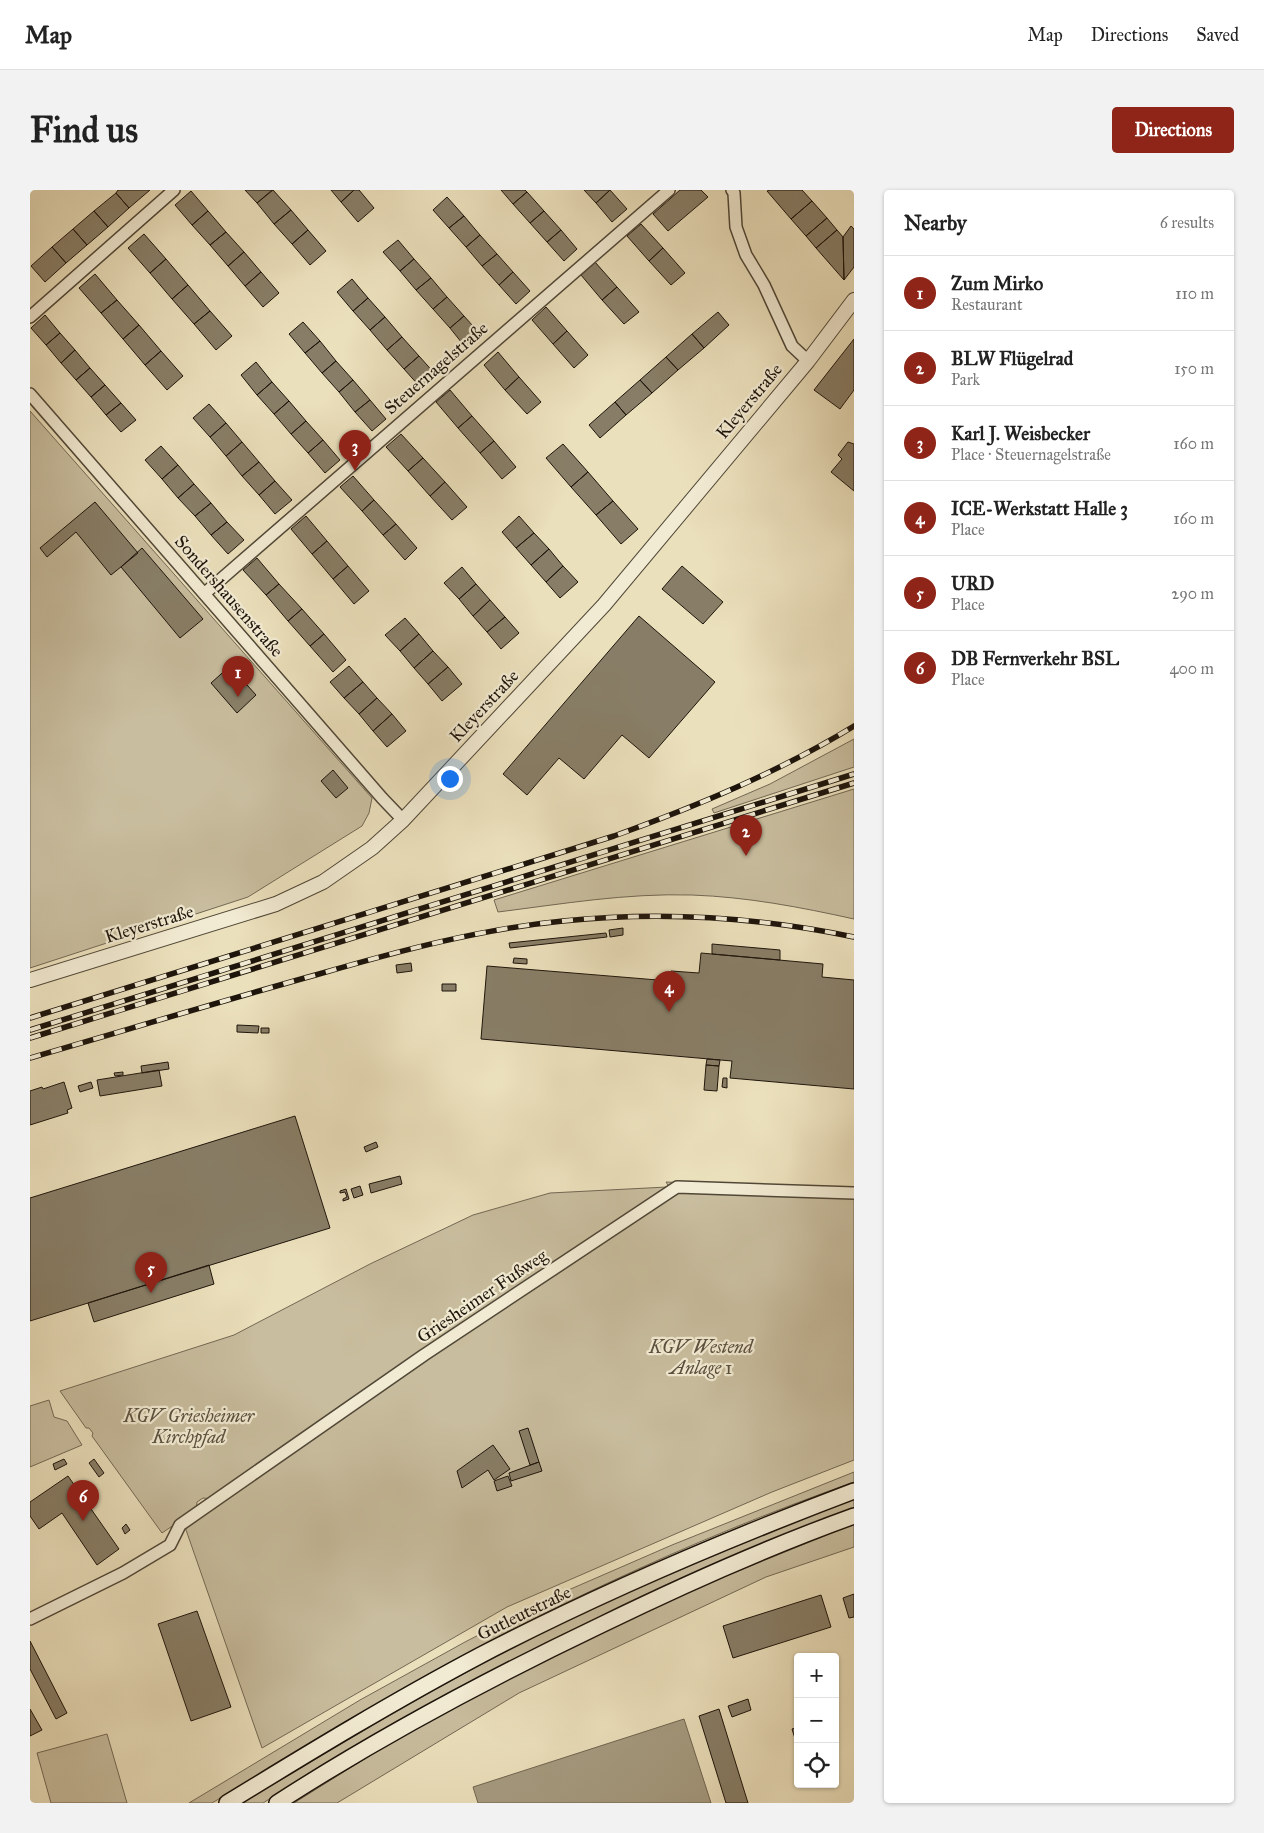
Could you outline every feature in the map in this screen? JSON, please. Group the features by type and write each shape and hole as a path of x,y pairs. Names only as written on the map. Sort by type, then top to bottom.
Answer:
{"main road":[{"name":"Gutleutstraße","path":"226,1803 380,1711 481,1656 581,1605 695,1554 854,1491"},
{"path":"277,1803 388,1735 511,1668 714,1573 854,1516"}],"street":[{"path":"30,317 174,190"},
{"name":"Steuernagelstraße","path":"204,594 669,190"},
{"path":"734,191 736,227 746,255 764,285 792,346 808,361"},
{"name":"Kleyerstraße","path":"30,980 276,904 323,882 372,848 403,820 604,605 808,361 854,300"},
{"name":"Sondershausenstraße","path":"30,394 403,820"},
{"name":"Griesheimer Fußweg","path":"30,1618 123,1572 170,1545 180,1525 424,1355 677,1187 854,1193"}],"green space":[{"path":"30,411 372,798 369,813 362,826 248,897 30,968"},
{"path":"854,739 854,767 714,813 712,809 770,784"},
{"path":"854,789 854,919 773,903 692,895 618,897 498,912 494,900"},
{"name":"KGV Westend Anlage 1","path":"666,1182 854,1190 854,1460 772,1492 507,1607 262,1748 185,1527 434,1352 674,1195"},
{"name":"KGV Griesheimer Kirchpfad","path":"667,1187 211,1499 203,1498 197,1502 196,1510 162,1533 92,1436 93,1433 89,1428 86,1428 60,1391 234,1335 370,1264 473,1215 550,1193"},
{"path":"49,1400 54,1417 67,1421 82,1445 30,1467 30,1406"},
{"path":"854,1472 854,1482 792,1505 668,1556 547,1612 371,1707 212,1803 189,1803 360,1700 550,1598 672,1545"},
{"path":"854,1499 854,1509 752,1548 648,1594 545,1643 361,1742 263,1803 242,1803 431,1692 548,1630 661,1578"},
{"path":"854,1524 854,1547 766,1577 519,1693 337,1803 294,1803 398,1738 507,1678 674,1597"},
{"path":"107,1734 127,1803 51,1803 37,1753"}],"shaded area":[{"path":"684,1719 711,1803 478,1803 473,1787"}],"building":[{"path":"118,190 150,190 129,208 116,193"},
{"path":"245,190 272,190 257,203"},
{"path":"273,190 291,210 274,224 257,203"},
{"path":"331,190 354,190 341,202"},
{"path":"354,190 359,190 374,208 358,222 341,202"},
{"path":"501,190 525,190 527,192 513,204"},
{"path":"584,190 610,190 596,203"},
{"path":"610,190 627,209 612,222 596,203"},
{"path":"680,190 701,190 708,197 668,231 653,214"},
{"path":"802,190 812,201 791,219 767,191"},
{"path":"191,191 208,211 192,225 175,205"},
{"path":"527,192 544,211 530,223 513,204"},
{"path":"116,193 129,208 108,227 94,211"},
{"path":"447,197 464,216 449,228 433,210"},
{"path":"812,201 827,218 806,236 791,219"},
{"path":"291,210 308,230 292,244 274,224"},
{"path":"94,211 108,227 87,245 73,229"},
{"path":"208,211 226,232 210,245 192,225"},
{"path":"544,211 561,230 547,242 530,223"},
{"path":"464,216 480,235 466,247 449,228"},
{"path":"827,218 837,230 816,248 806,236"},
{"path":"641,224 663,248 649,261 627,236"},
{"path":"851,226 854,229 854,267 844,280 843,237"},
{"path":"73,229 87,245 66,263 52,247"},
{"path":"308,230 326,251 310,265 292,244"},
{"path":"561,230 577,249 564,261 547,242"},
{"path":"837,230 843,237 844,280 816,248"},
{"path":"226,232 244,252 228,266 210,245"},
{"path":"144,234 166,259 150,273 128,248"},
{"path":"480,235 497,254 482,266 466,247"},
{"path":"398,240 414,259 400,271 383,252"},
{"path":"52,247 66,263 45,282 31,266"},
{"path":"663,248 685,273 671,285 649,261"},
{"path":"244,252 261,272 245,286 228,266"},
{"path":"497,254 513,272 499,285 482,266"},
{"path":"166,259 188,285 172,299 150,273"},
{"path":"414,259 431,278 416,290 400,271"},
{"path":"595,262 617,287 602,300 581,275"},
{"path":"261,272 279,293 263,307 245,286"},
{"path":"513,272 530,291 516,304 499,285"},
{"path":"95,274 117,300 101,313 79,288"},
{"path":"431,278 447,297 433,309 416,290"},
{"path":"352,279 368,298 353,311 337,292"},
{"path":"188,285 210,311 194,324 172,299"},
{"path":"617,287 639,312 624,324 602,300"},
{"path":"447,297 464,316 450,328 433,309"},
{"path":"368,298 385,317 370,330 353,311"},
{"path":"117,300 139,325 123,339 101,313"},
{"path":"546,307 567,331 553,344 532,320"},
{"path":"210,311 232,336 216,350 194,324"},
{"path":"718,312 729,325 704,348 692,334"},
{"path":"45,315 60,333 46,345 31,328"},
{"path":"464,316 481,335 466,348 450,328"},
{"path":"385,317 402,337 387,350 370,330"},
{"path":"303,322 320,341 305,353 289,334"},
{"path":"139,325 161,351 145,365 123,339"},
{"path":"567,331 588,355 574,368 553,344"},
{"path":"60,333 75,350 61,363 46,345"},
{"path":"692,334 704,348 678,370 666,357"},
{"path":"402,337 419,356 404,369 387,350"},
{"path":"854,339 854,390 840,409 814,390"},
{"path":"320,341 336,361 322,373 305,353"},
{"path":"75,350 90,368 76,380 61,363"},
{"path":"161,351 183,376 167,390 145,365"},
{"path":"498,352 519,377 505,390 484,365"},
{"path":"419,356 436,375 421,388 404,369"},
{"path":"666,357 678,370 652,393 640,380"},
{"path":"336,361 353,380 339,392 322,373"},
{"path":"256,362 272,382 257,395 241,375"},
{"path":"90,368 105,385 91,397 76,380"},
{"path":"519,377 541,402 527,414 505,390"},
{"path":"353,380 370,400 355,412 339,392"},
{"path":"640,380 652,393 626,415 615,402"},
{"path":"272,382 289,401 274,414 257,395"},
{"path":"105,385 121,403 106,415 91,397"},
{"path":"450,390 472,416 458,428 436,402"},
{"path":"370,400 386,419 372,431 355,412"},
{"path":"289,401 306,421 291,434 274,414"},
{"path":"615,402 626,415 600,438 589,425"},
{"path":"121,403 136,420 121,432 106,415"},
{"path":"209,404 226,423 210,437 193,418"},
{"path":"472,416 494,441 480,453 458,428"},
{"path":"306,421 323,440 308,453 291,434"},
{"path":"226,423 242,442 226,456 210,437"},
{"path":"401,434 423,458 408,471 386,447"},
{"path":"323,440 340,460 325,473 308,453"},
{"path":"494,441 516,467 502,479 480,453"},
{"path":"242,442 259,462 242,476 226,456"},
{"path":"848,442 854,444 854,491 831,472 842,459 838,455"},
{"path":"563,444 588,472 571,487 546,458"},
{"path":"161,446 178,465 162,479 145,460"},
{"path":"423,458 445,482 430,496 408,471"},
{"path":"259,462 275,481 259,495 242,476"},
{"path":"178,465 194,484 178,498 162,479"},
{"path":"588,472 613,501 596,515 571,487"},
{"path":"353,476 374,500 362,511 340,487"},
{"path":"275,481 292,500 275,514 259,495"},
{"path":"445,482 467,507 452,520 430,496"},
{"path":"194,484 211,503 195,516 178,498"},
{"path":"374,500 396,524 383,535 362,511"},
{"path":"613,501 638,529 621,544 596,515"},
{"path":"95,502 138,553 111,575 76,532 47,557 40,548"},
{"path":"211,503 227,522 211,535 195,516"},
{"path":"306,516 327,541 312,554 291,529"},
{"path":"519,516 534,533 516,548 502,532"},
{"path":"227,522 244,540 228,554 211,535"},
{"path":"396,524 417,548 405,560 383,535"},
{"path":"534,533 549,549 531,565 516,548"},
{"path":"327,541 348,566 333,579 312,554"},
{"path":"142,548 203,619 180,638 121,567"},
{"path":"549,549 563,566 546,582 531,565"},
{"path":"257,558 279,584 266,595 243,570"},
{"path":"348,566 369,591 354,604 333,579"},
{"path":"563,566 578,582 560,598 546,582"},
{"path":"682,566 723,602 703,624 662,589"},
{"path":"462,567 476,584 459,599 444,583"},
{"path":"279,584 302,609 288,621 266,595"},
{"path":"476,584 490,600 473,616 459,599"},
{"path":"490,600 505,617 487,632 473,616"},
{"path":"302,609 324,634 310,646 288,621"},
{"path":"639,616 715,682 649,758 622,735 584,779 559,758 527,795 503,774"},
{"path":"505,617 519,633 501,649 487,632"},
{"path":"405,618 419,634 400,651 385,635"},
{"path":"324,634 346,660 333,672 310,646"},
{"path":"419,634 433,651 414,668 400,651"},
{"path":"433,651 448,667 428,684 414,668"},
{"path":"230,666 256,695 237,713 211,683"},
{"path":"349,666 363,682 344,698 330,682"},
{"path":"448,667 462,684 442,701 428,684"},
{"path":"363,682 377,698 359,714 344,698"},
{"path":"377,698 392,714 373,731 359,714"},
{"path":"392,714 406,731 387,747 373,731"},
{"path":"333,770 348,788 336,798 321,781"},
{"path":"623,928 623,935 610,937 609,930"},
{"path":"606,933 607,937 510,948 509,943"},
{"path":"712,944 780,950 780,960 712,954"},
{"path":"701,953 823,964 822,977 854,980 854,1089 730,1078 732,1061 481,1039 487,966 670,981 671,971 699,973"},
{"path":"514,958 527,959 527,964 513,963"},
{"path":"411,963 412,971 397,973 396,965"},
{"path":"442,984 456,984 456,991 442,991"},
{"path":"237,1025 259,1026 258,1033 237,1032"},
{"path":"261,1028 269,1028 269,1033 261,1033"},
{"path":"707,1059 720,1060 719,1066 706,1065"},
{"path":"168,1062 169,1069 142,1073 141,1066"},
{"path":"706,1065 719,1066 717,1091 704,1090"},
{"path":"159,1070 162,1086 100,1096 97,1080"},
{"path":"123,1072 123,1075 115,1076 114,1073"},
{"path":"723,1078 727,1078 727,1088 722,1087"},
{"path":"64,1082 72,1108 67,1110 68,1113 30,1125 30,1091"},
{"path":"91,1082 93,1088 80,1092 78,1086"},
{"path":"295,1116 330,1228 30,1321 30,1198"},
{"path":"376,1142 378,1147 366,1152 364,1147"},
{"path":"400,1176 402,1184 371,1193 369,1184"},
{"path":"360,1186 363,1195 354,1198 351,1189"},
{"path":"346,1189 349,1199 343,1201 347,1197 345,1192 340,1193 340,1191"},
{"path":"209,1265 214,1284 94,1322 88,1303"},
{"path":"528,1428 539,1462 530,1465 519,1431"},
{"path":"493,1445 510,1469 494,1480 488,1470 462,1488 457,1471"},
{"path":"64,1459 67,1464 55,1470 53,1464"},
{"path":"94,1459 104,1473 99,1477 89,1463"},
{"path":"539,1462 542,1471 511,1481 509,1473"},
{"path":"68,1476 119,1549 97,1565 62,1513 39,1529 30,1516 30,1502"},
{"path":"508,1476 512,1486 497,1491 494,1481"},
{"path":"126,1524 130,1530 125,1534 122,1528"},
{"path":"854,1594 854,1617 849,1618 843,1598"},
{"path":"821,1595 831,1627 733,1658 723,1626"},
{"path":"197,1611 231,1707 191,1721 158,1624"},
{"path":"30,1641 67,1713 56,1719 30,1669"},
{"path":"748,1699 751,1710 732,1717 728,1706"},
{"path":"30,1709 42,1730 30,1736"},
{"path":"719,1709 748,1803 726,1803 699,1716"}],"railway":[{"path":"30,1018 614,836 676,813 737,787 826,743 854,726"},
{"path":"30,1030 854,774"},
{"path":"30,1038 854,783"},
{"path":"30,1058 379,957 501,929 600,918 673,916 782,925 854,937"}],"place":[{"name":"Karl J. Weisbecker","path":"355,471"},
{"name":"Zum Mirko","path":"238,697"},
{"name":"BLW Flügelrad","path":"746,856"},
{"name":"ICE-Werkstatt Halle 3","path":"669,1012"},
{"name":"URD","path":"151,1293"},
{"name":"DB Fernverkehr BSL","path":"83,1521"}]}
